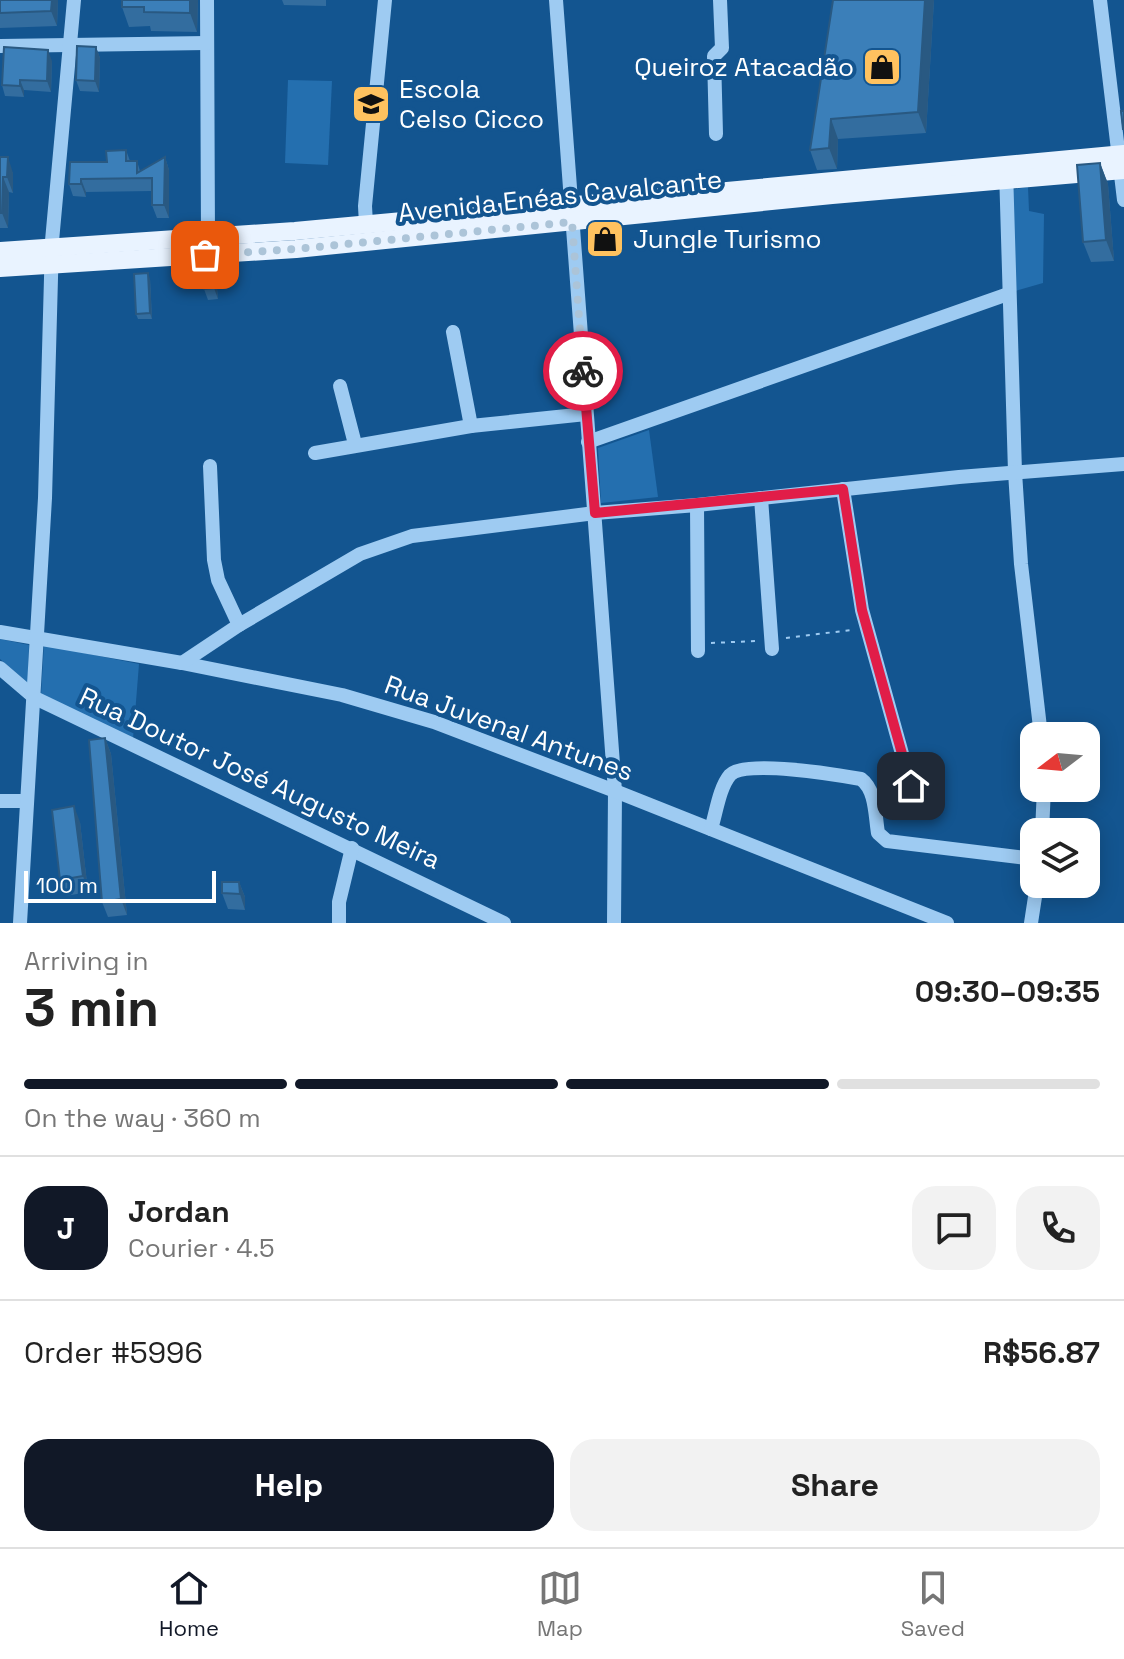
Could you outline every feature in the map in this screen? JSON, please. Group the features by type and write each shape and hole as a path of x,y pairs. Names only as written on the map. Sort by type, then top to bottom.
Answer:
{"main road":[{"name":"Avenida Enéas Cavalcante","path":"0,251 53,256 295,240 1122,162"},
{"name":"Avenida Enéas Cavalcante","path":"0,268 53,256 208,237 295,240 366,224 482,223"}],"street":[{"path":"20,923 35,698 53,256 74,0"},
{"path":"207,0 208,237"},
{"path":"366,224 365,206 385,0"},
{"path":"556,0 615,791 614,923"},
{"path":"716,134 714,56 722,48 720,0"},
{"path":"1100,0 1122,162 1124,200"},
{"path":"0,46 207,43"},
{"path":"1006,174 1015,472 1021,564 1039,722"},
{"path":"588,442 1008,294"},
{"path":"453,332 471,426"},
{"path":"340,386 355,444"},
{"path":"315,453 471,426 586,414"},
{"path":"182,663 239,625 360,554 412,536 595,513 1124,464"},
{"path":"210,466 214,560 218,580 239,625"},
{"path":"843,489 866,628 911,786"},
{"path":"761,498 772,644"},
{"path":"697,505 698,648"},
{"name":"Rua Juvenal Antunes","path":"0,632 182,663 342,695 434,722 947,923"},
{"name":"Rua Doutor José Augusto Meira","path":"0,668 35,698 504,923"},
{"path":"711,829 728,778 736,771 755,767 861,779 872,792 878,833 887,841 1020,857"},
{"path":"0,801 27,801"},
{"path":"339,923 344,873 352,848"},
{"path":"1031,923 1035,898"}],"path":[{"path":"698,648 772,644 866,628"}],"shaded area":[{"path":"288,80 332,81 328,165 285,163"},
{"path":"1028,187 1029,211 1044,214 1043,283 1012,292 1010,190"},
{"path":"649,430 658,497 601,503 598,448"},
{"path":"0,639 29,645 28,683 0,659"},
{"path":"44,645 139,664 133,739 41,695"}],"building":[{"path":"0,0 52,0 51,11 0,13"},
{"path":"122,0 190,0 190,13 144,12 144,7 122,7"},
{"name":"Queiroz Atacadão","path":"833,0 925,0 918,112 831,119 829,148 810,150"},
{"path":"77,46 96,47 95,81 76,80"},
{"path":"4,47 48,50 47,81 20,80 20,86 2,85"},
{"path":"126,150 126,161 137,161 137,173 165,157 164,205 152,205 152,178 81,179 81,184 69,184 70,162 107,162 106,151"},
{"path":"0,157 8,157 7,177 3,177 2,213 0,213"},
{"path":"1100,163 1106,240 1083,242 1077,165"},
{"path":"218,256 219,266 212,267 214,288 204,289 203,278 195,278 193,258"},
{"path":"148,273 150,313 136,314 134,274"},
{"path":"105,738 121,899 102,902 89,740"},
{"path":"74,806 83,876 60,880 52,810"},
{"path":"222,882 239,882 240,894 222,893"}],"way so far":[{"path":"205,255 572,222 583,371"}],"place":[{"name":"Queiroz Atacadão","path":"882,67"},
{"name":"Escola Celso Cicco","path":"371,104"},
{"name":"Jungle Turismo","path":"605,239"}],"route":[{"path":"583,371 595,513 843,489 862,610 911,786"}]}
